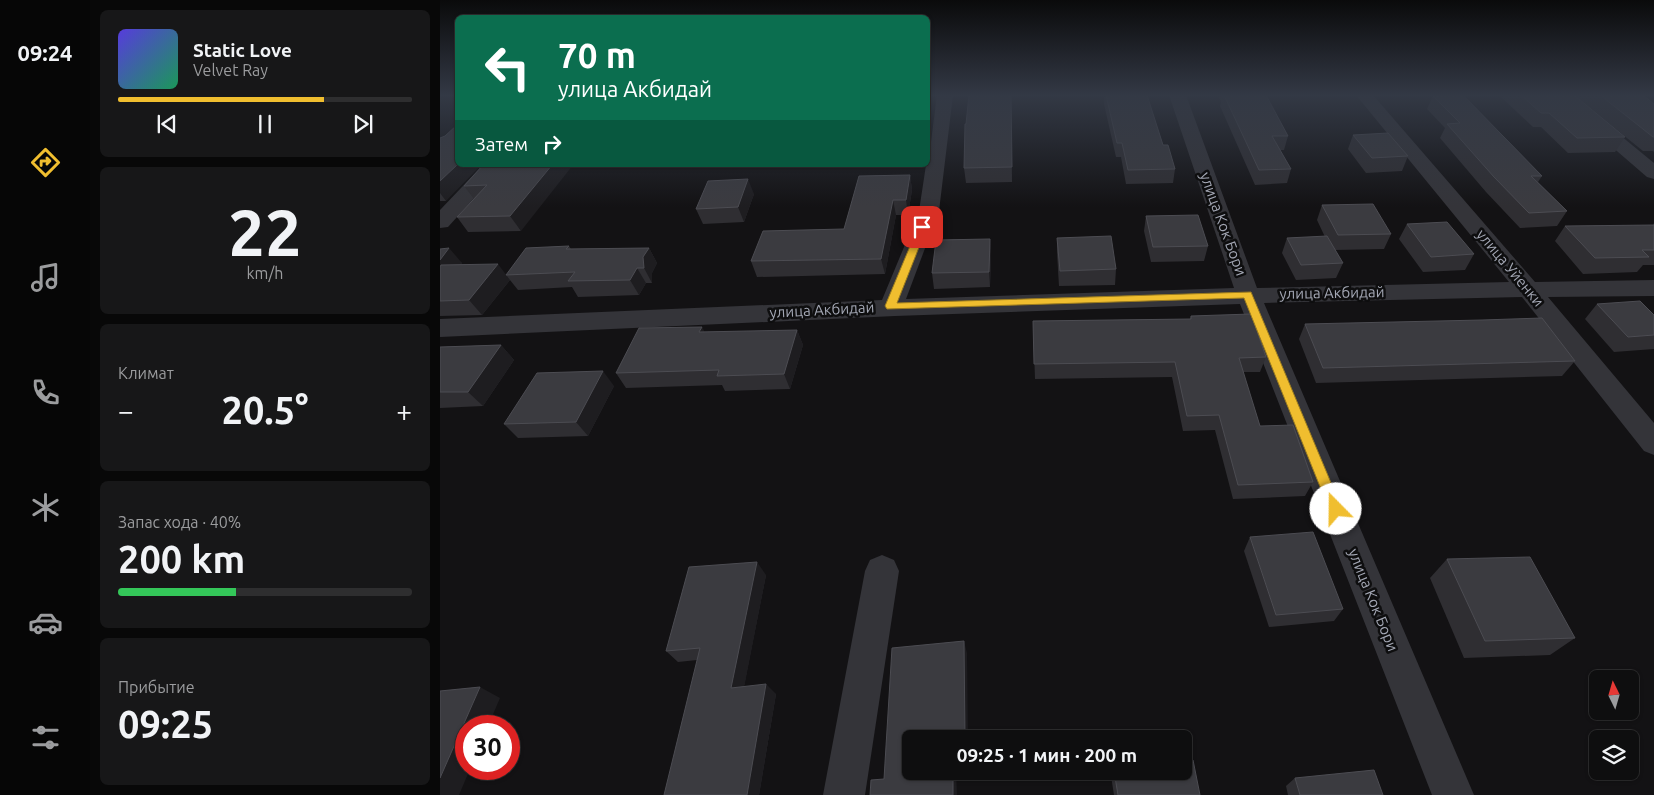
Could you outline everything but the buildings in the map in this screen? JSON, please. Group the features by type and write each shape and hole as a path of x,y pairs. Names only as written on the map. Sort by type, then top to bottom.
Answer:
{"street":[{"path":"890,306 929,211 940,132"},
{"name":"улица Кок Бори","path":"1190,132 1248,294 1453,795"},
{"name":"улица Уйенки","path":"1395,132 1528,289 1654,443"},
{"path":"1604,132 1654,174"},
{"path":"440,222 492,167"},
{"name":"улица Акбидай","path":"440,328 890,306 1248,294 1654,288"},
{"path":"844,795 882,572"}],"route":[{"path":"922,227 890,306 1248,294 1336,509"}]}
